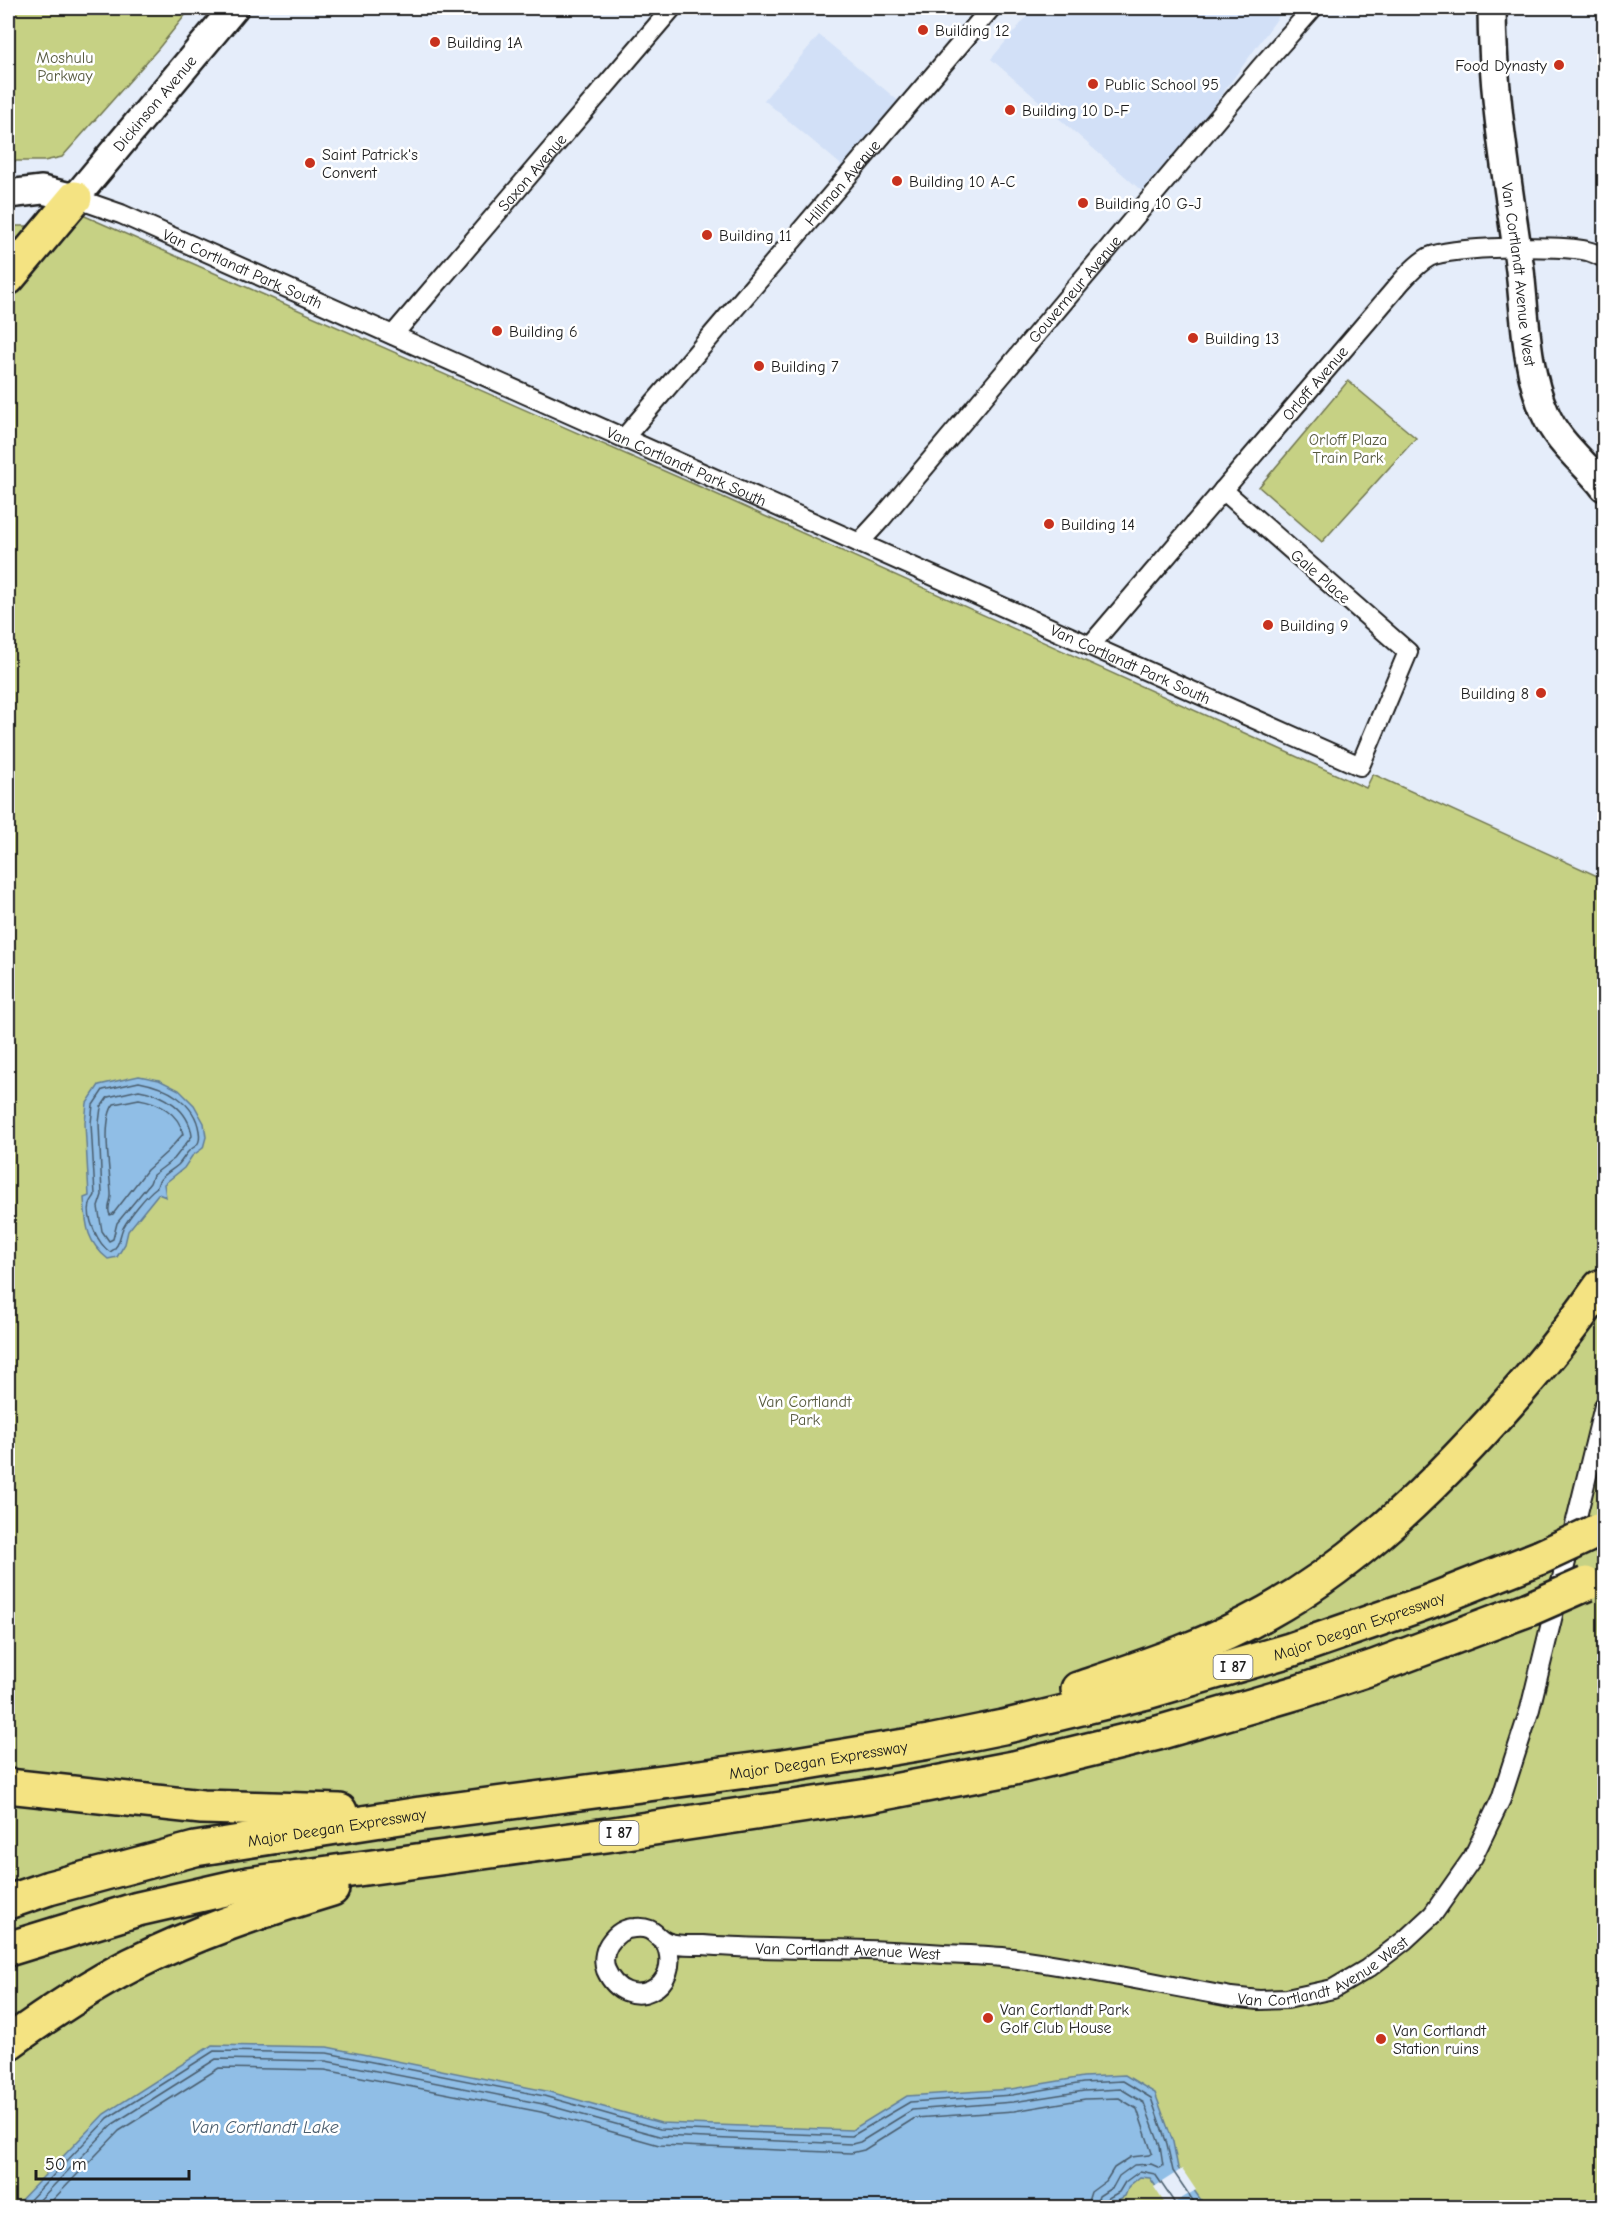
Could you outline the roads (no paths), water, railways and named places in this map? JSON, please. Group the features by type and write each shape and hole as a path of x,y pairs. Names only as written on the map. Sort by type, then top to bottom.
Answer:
{"highway":[{"path":"8,278 75,198"},
{"path":"930,1742 1204,1644 1268,1612 1305,1589 1363,1548 1427,1490 1516,1395 1563,1340 1600,1287 1605,1286"},
{"name":"Major Deegan Expressway","path":"8,1902 49,1888 195,1849 420,1814 783,1766 930,1742 1074,1710 1228,1669 1399,1612 1541,1557 1601,1530"},
{"name":"I 87","path":"8,1949 138,1909 248,1884 868,1796 941,1783 1088,1751 1302,1691 1444,1642 1595,1580"},
{"path":"8,1786 202,1807 420,1814"},
{"path":"8,2043 95,1985 167,1948 272,1907 426,1860"}],"main road":[{"name":"Dickinson Avenue","path":"75,198 234,8"},
{"name":"Van Cortlandt Avenue West","path":"1482,8 1492,39"},
{"name":"Van Cortlandt Avenue West","path":"1492,8 1492,39 1530,356 1542,406 1552,426 1605,487"},
{"name":"Van Cortlandt Park South","path":"8,194 42,190 75,198"}],"street":[{"name":"Saxon Avenue","path":"393,335 672,8"},
{"name":"Hillman Avenue","path":"624,438 991,8"},
{"name":"Gouverneur Avenue","path":"859,543 1313,8"},
{"name":"Van Cortlandt Park South","path":"75,198 121,214 1360,766"},
{"name":"Orloff Avenue","path":"1089,646 1401,282 1420,263 1439,253 1454,250 1569,249 1587,251 1605,258"},
{"name":"Gale Place","path":"1223,490 1408,652 1360,766"},
{"name":"Van Cortlandt Avenue West","path":"665,1942 746,1948 860,1950 1011,1958 1231,1998 1259,2000 1287,1999 1333,1989 1368,1970 1433,1914 1473,1857 1501,1799 1530,1709 1605,1406"}],"water":[{"path":"139,1076 159,1080 179,1090 194,1105 204,1123 206,1137 203,1148 192,1156 184,1168 164,1184 166,1197 158,1194 128,1231 125,1244 117,1257 108,1259 95,1246 88,1232 84,1198 89,1196 85,1123 87,1103 99,1085"},
{"name":"Van Cortlandt Lake","path":"212,2045 327,2047 546,2091 661,2123 852,2130 907,2096 1011,2089 1083,2077 1125,2075 1155,2093 1173,2142 1178,2168 1206,2207 1170,2207 1150,2178 1140,2177 1129,2186 1125,2196 1104,2208 13,2208 104,2114"}],"place":[{"name":"Building 12","path":"923,30"},
{"name":"Building 1A","path":"435,42"},
{"name":"Food Dynasty","path":"1559,65"},
{"name":"Public School 95","path":"1093,84"},
{"name":"Building 10 D-F","path":"1010,110"},
{"name":"Saint Patrick's Convent","path":"310,163"},
{"name":"Building 10 A-C","path":"897,181"},
{"name":"Building 10 G-J","path":"1083,203"},
{"name":"Building 11","path":"707,235"},
{"name":"Building 6","path":"497,331"},
{"name":"Building 13","path":"1193,338"},
{"name":"Building 7","path":"759,366"},
{"name":"Building 14","path":"1049,524"},
{"name":"Building 9","path":"1268,625"},
{"name":"Building 8","path":"1541,693"},
{"name":"Van Cortlandt Park Golf Club House","path":"988,2018"},
{"name":"Van Cortlandt Station ruins","path":"1381,2039"}],"park label":[{"name":"Moshulu Parkway","path":"65,66"},
{"name":"Orloff Plaza Train Park","path":"1348,448"},
{"name":"Van Cortlandt Park","path":"805,1410"}]}
